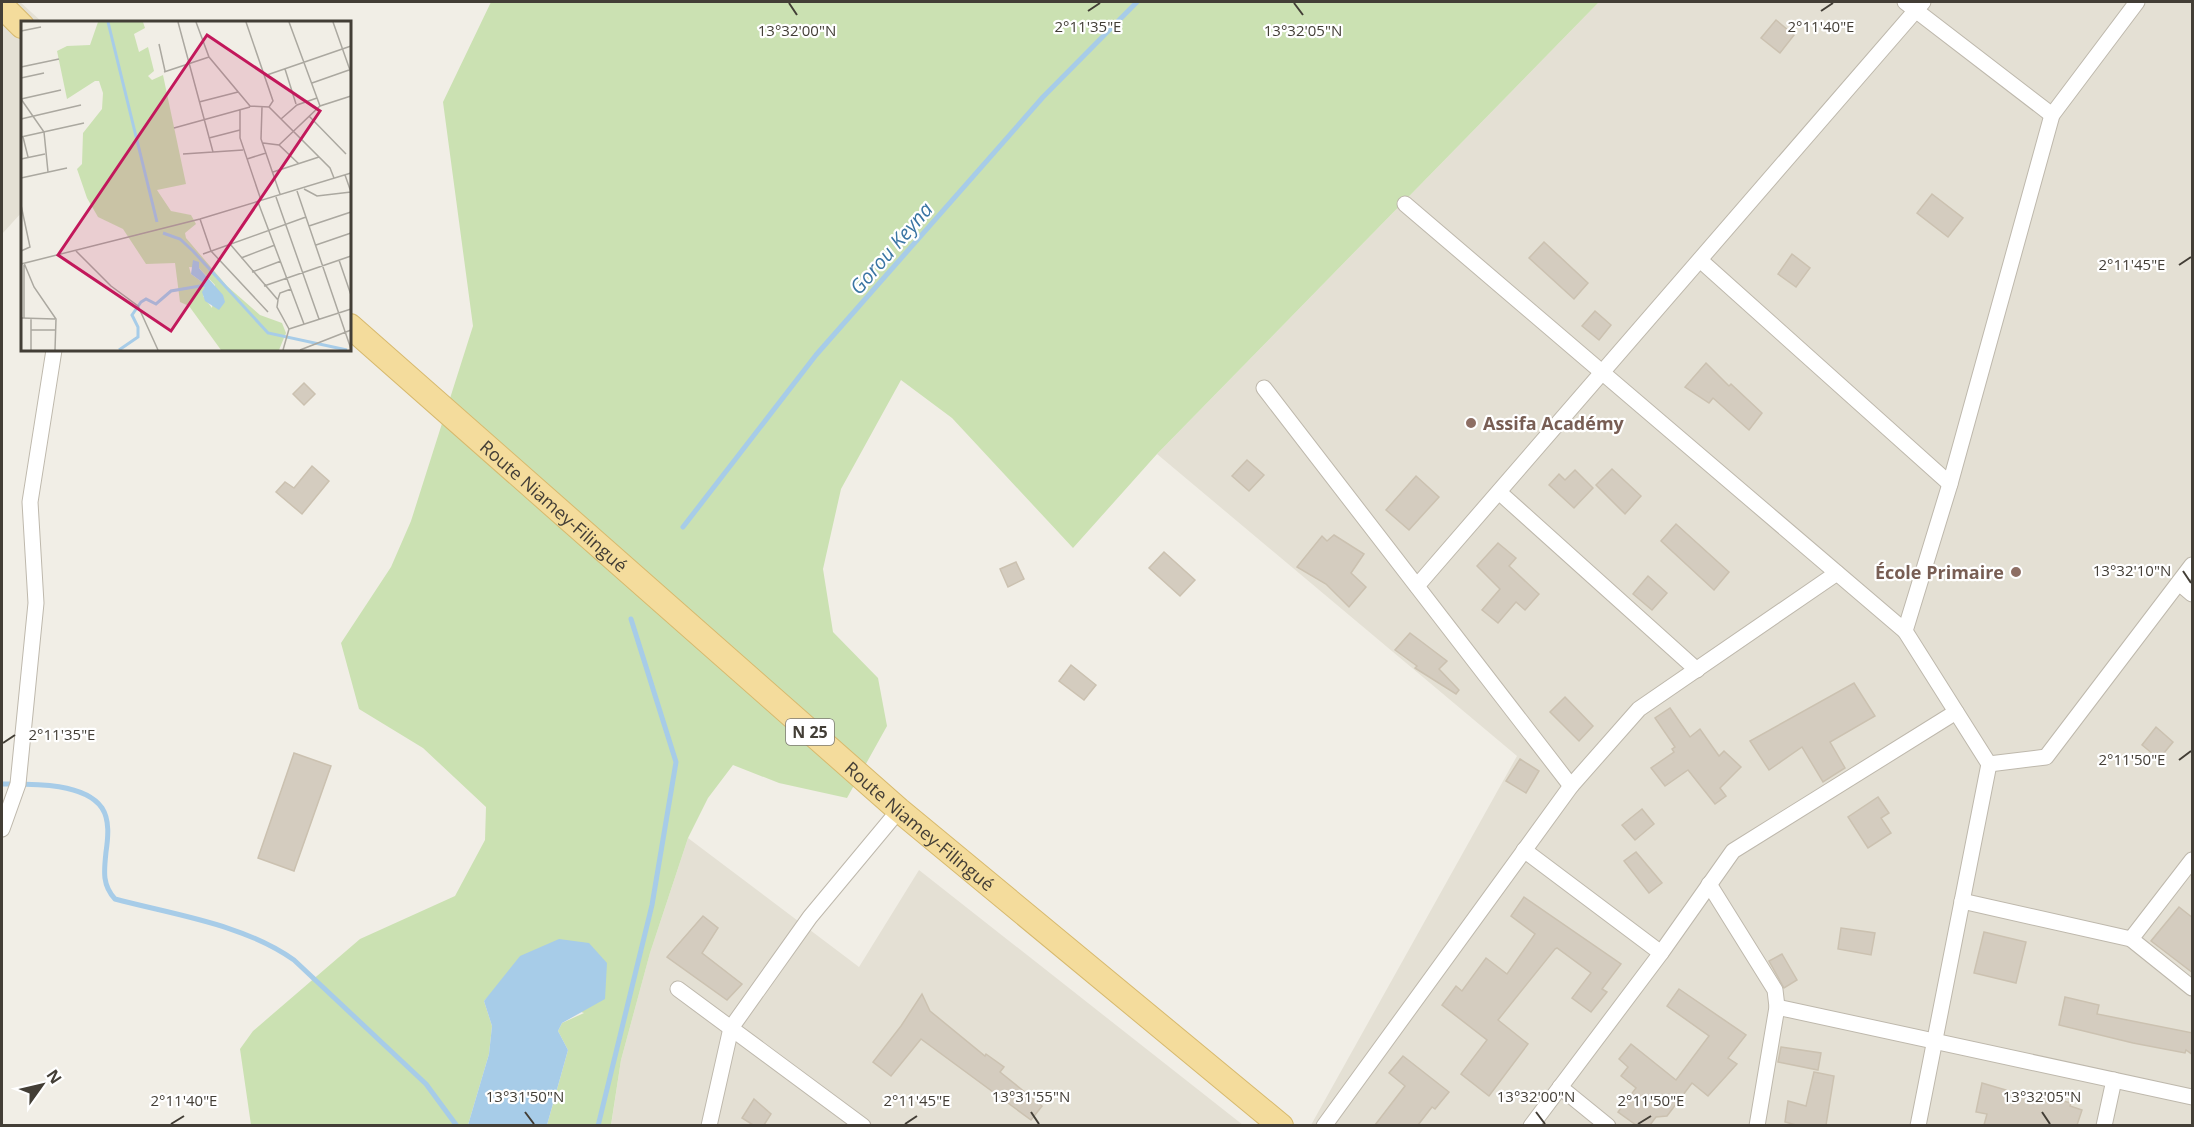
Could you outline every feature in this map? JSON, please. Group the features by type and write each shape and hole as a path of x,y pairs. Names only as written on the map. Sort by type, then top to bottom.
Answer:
{"main road":[{"path":"2,6 21,25"},
{"name":"Route Niamey-Filingué","path":"351,327 899,810 1281,1125"}],"street":[{"path":"1905,631 1950,484 2052,115 2137,2"},
{"path":"1417,586 1700,260 1915,4 2052,115"},
{"path":"1405,204 1905,631 1989,764 1918,1125"},
{"path":"1700,260 1950,484"},
{"path":"2,829 18,784 36,603 30,502 54,351"},
{"path":"1264,388 1571,786"},
{"path":"1499,492 1697,670"},
{"path":"1989,764 2046,757 2193,565"},
{"path":"1324,1125 1571,786 1640,709 1837,573"},
{"path":"2179,583 2193,594"},
{"path":"1531,1125 1661,953 1733,851 1956,712"},
{"path":"709,1125 731,1028 810,918 899,810"},
{"path":"1524,850 1661,953"},
{"path":"2131,939 2193,860"},
{"path":"1710,884 1775,990 1778,1007 1757,1125"},
{"path":"1962,900 2131,939 2193,988"},
{"path":"678,988 863,1125"},
{"path":"1778,1007 2193,1097"},
{"path":"2104,1125 2114,1080"},
{"path":"1560,1087 1608,1125"}],"shaded area":[{"path":"2,2 20,2 41,21 21,21 21,213 2,234"},
{"path":"1599,2 2192,2 2192,1125 1311,1125 1517,756 1157,454"},
{"path":"688,838 859,967 919,870 1243,1125 611,1126 621,1060 650,953"}],"green space":[{"path":"491,2 1599,2 1157,454 1073,548 952,418 901,380 841,489 823,569 833,632 878,678 887,726 847,798 779,783 733,765 708,798 688,838 650,953 621,1060 611,1125 547,1125 568,1050 558,1031 562,1023 584,1013 500,984 484,1001 492,1026 489,1054 468,1125 251,1125 240,1049 253,1031 360,939 455,896 485,840 486,807 423,748 359,709 341,643 391,567 411,521 473,326 443,102"}],"water":[{"path":"559,939 589,943 607,963 605,999 562,1023 558,1031 568,1050 547,1125 468,1125 489,1054 492,1026 484,1001 520,956"}],"building":[{"path":"1776,20 1794,35 1780,53 1761,38"},
{"path":"1932,194 1963,218 1948,237 1917,213"},
{"path":"1544,242 1588,283 1574,299 1529,258"},
{"path":"1792,254 1810,268 1796,287 1778,274"},
{"path":"1595,311 1611,325 1599,340 1582,326"},
{"path":"1706,363 1729,386 1731,384 1762,413 1749,430 1713,398 1709,403 1685,387"},
{"path":"304,383 315,394 304,405 293,394"},
{"path":"1247,460 1264,475 1249,491 1232,476"},
{"path":"312,466 329,481 302,514 276,492 285,482 294,488"},
{"path":"1612,469 1641,496 1625,514 1596,485"},
{"path":"1575,470 1593,488 1574,508 1549,485 1559,474 1565,480"},
{"path":"1416,476 1439,497 1409,530 1386,510"},
{"path":"1676,524 1729,572 1714,590 1661,541"},
{"path":"1334,535 1364,554 1351,573 1366,587 1349,607 1326,584 1297,567 1322,536 1327,541"},
{"path":"1498,543 1516,558 1509,566 1539,594 1525,610 1516,602 1498,623 1482,610 1500,589 1477,566"},
{"path":"1164,552 1195,580 1180,596 1149,568"},
{"path":"1016,562 1024,579 1008,587 1000,569"},
{"path":"1648,576 1667,593 1652,610 1633,594"},
{"path":"1410,633 1447,661 1439,669 1459,690 1456,694 1415,668 1417,666 1395,650"},
{"path":"1071,665 1096,685 1084,700 1059,681"},
{"path":"1854,683 1875,716 1830,742 1845,768 1823,782 1802,747 1769,770 1750,741"},
{"path":"1565,697 1593,726 1579,741 1550,712"},
{"path":"1670,708 1690,737 1700,729 1719,756 1724,751 1741,767 1720,788 1726,796 1715,804 1688,770 1665,786 1651,768 1674,752 1672,749 1675,747 1655,718"},
{"path":"2156,727 2173,742 2159,759 2142,745"},
{"path":"294,753 331,766 294,871 258,858"},
{"path":"1520,759 1539,771 1526,793 1506,781"},
{"path":"1878,797 1889,813 1881,818 1891,833 1868,848 1848,817"},
{"path":"1642,809 1654,824 1635,840 1622,825"},
{"path":"1636,852 1662,883 1649,893 1624,861"},
{"path":"1524,897 1621,964 1602,989 1607,992 1591,1012 1572,998 1591,973 1557,948 1555,949 1498,1020 1528,1044 1489,1096 1461,1074 1487,1040 1442,1005 1456,986 1462,991 1486,958 1507,974 1535,934 1511,916"},
{"path":"2179,907 2193,918 2193,973 2151,941"},
{"path":"703,916 718,928 702,953 742,984 727,1000 667,957"},
{"path":"1841,928 1875,933 1871,955 1838,949"},
{"path":"1984,932 2026,942 2016,983 1974,973"},
{"path":"1782,954 1797,980 1784,988 1769,961"},
{"path":"1679,989 1746,1035 1728,1058 1737,1064 1708,1096 1692,1083 1667,1116 1656,1117 1650,1125 1636,1125 1618,1112 1636,1088 1621,1076 1628,1067 1619,1059 1631,1044 1676,1080 1709,1036 1667,1006"},
{"path":"922,994 930,1011 985,1056 986,1054 1004,1067 1000,1072 1042,1106 1031,1120 921,1039 891,1076 873,1062"},
{"path":"2065,997 2099,1005 2097,1014 2193,1033 2193,1055 2186,1050 2185,1053 2133,1043 2059,1025"},
{"path":"1781,1047 1821,1053 1818,1070 1778,1062"},
{"path":"1403,1056 1449,1092 1435,1109 1432,1107 1418,1125 1375,1125 1405,1086 1389,1073"},
{"path":"1814,1072 1834,1076 1826,1125 1796,1125 1785,1122 1788,1101 1806,1106"},
{"path":"1982,1083 2033,1098 2036,1094 2071,1103 2070,1106 2082,1110 2077,1125 1984,1125 1987,1114 1976,1112"},
{"path":"754,1099 771,1114 764,1125 753,1125 742,1118"}],"waterway":[{"name":"Gorou Keyna","path":"683,527 816,355 1043,97 1137,2"},
{"path":"598,1126 652,905 676,762 631,619"},
{"path":"2,784 55,786 83,793 94,800 105,813 108,835 105,877 108,888 115,899 231,929 274,948 294,960 426,1084 457,1126"}],"place":[{"name":"Assifa Académy","path":"1471,423"},
{"name":"École Primaire","path":"2016,572"}]}
